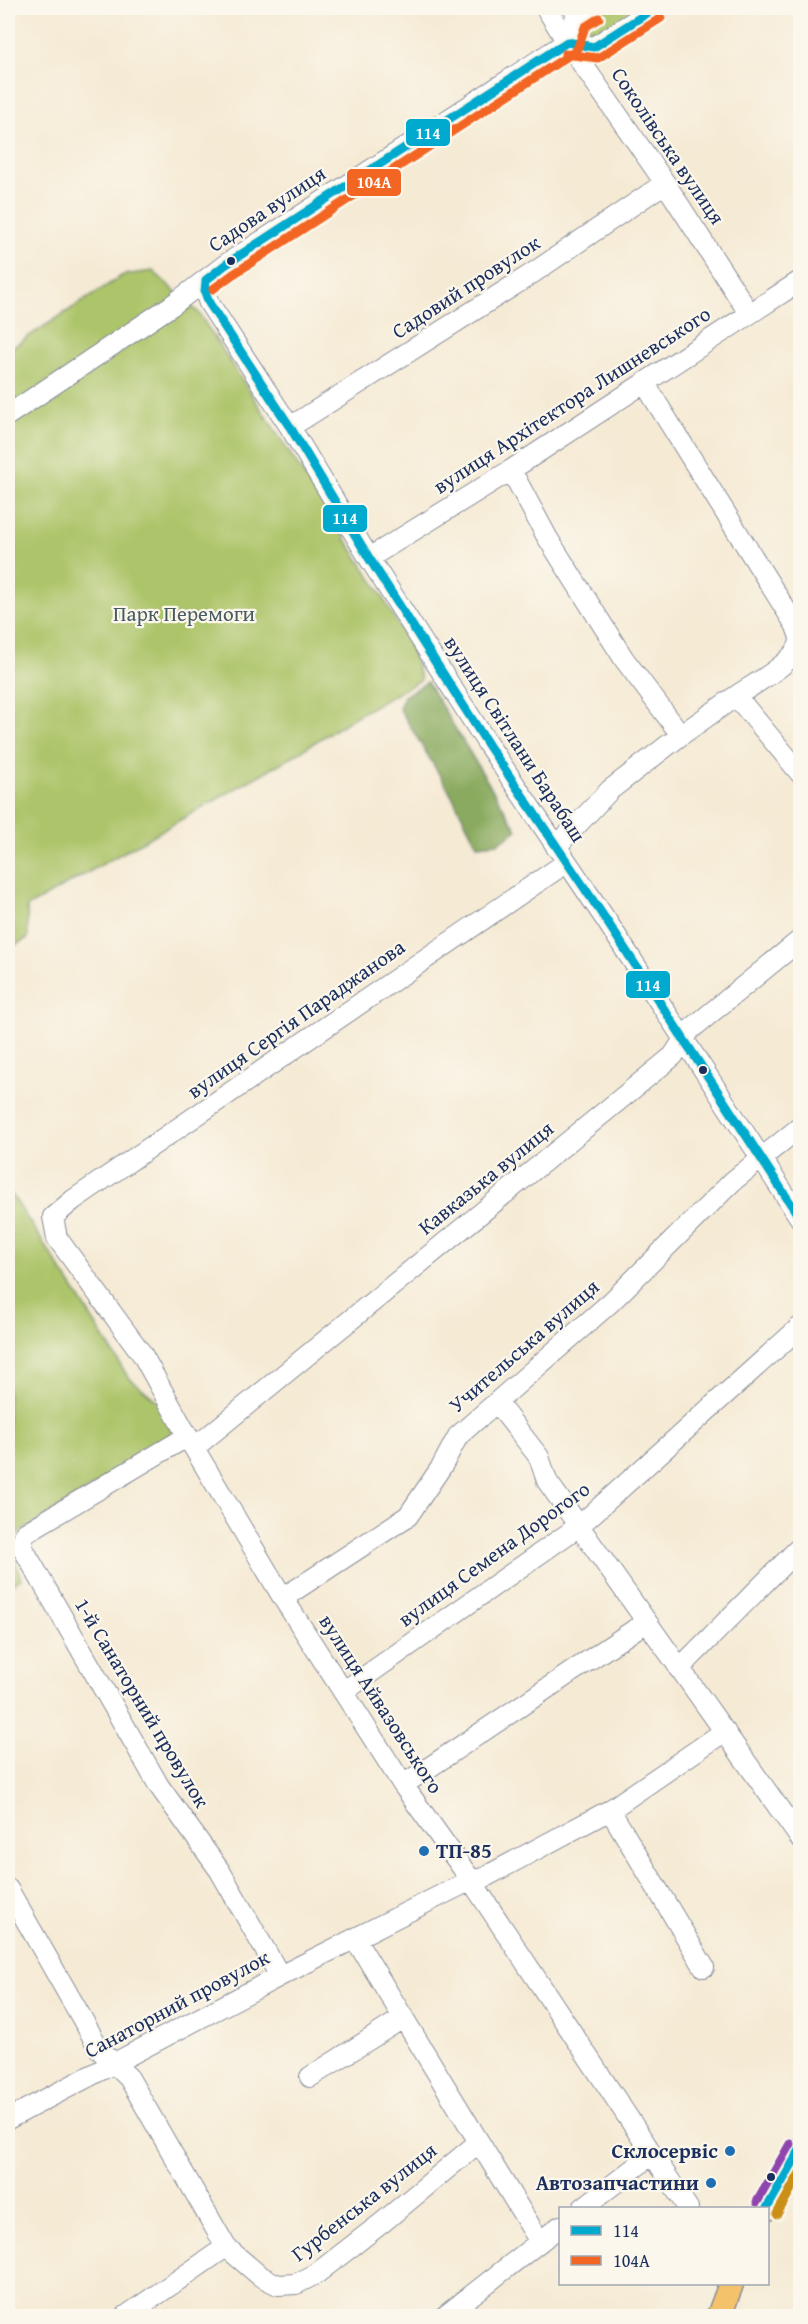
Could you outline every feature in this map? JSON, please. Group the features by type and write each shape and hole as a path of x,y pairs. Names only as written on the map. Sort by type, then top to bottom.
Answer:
{"main road":[{"path":"768,2207 801,2150"},
{"path":"719,2316 730,2285"}],"street":[{"name":"Соколівська вулиця","path":"546,8 665,183 749,313"},
{"path":"592,8 575,19 567,42 594,47 654,8"},
{"name":"Садова вулиця","path":"8,415 171,306 235,258 567,42"},
{"name":"Садовий провулок","path":"290,427 530,275 665,183"},
{"name":"вулиця Світлани Барабаш","path":"206,280 205,292 209,303 290,427 369,558 489,746 801,1218"},
{"name":"вулиця Архітектора Лишневського","path":"369,558 511,470 801,281"},
{"name":"вулиця Сергія Параджанова","path":"53,1217 73,1200 562,854 610,790 681,735 783,664 796,652 800,640 796,626 645,384"},
{"path":"511,470 547,537 624,659 681,735"},
{"path":"736,696 801,773"},
{"name":"Кавказька вулиця","path":"21,1545 25,1533 191,1442 673,1056 690,1030 801,940"},
{"name":"Учительська вулиця","path":"283,1598 408,1516 442,1466 458,1436 611,1302 734,1181 801,1127"},
{"name":"вулиця Айвазовського","path":"53,1217 57,1238 142,1354 283,1598 343,1692 404,1785 471,1880 687,2207"},
{"name":"вулиця Семена Дорогого","path":"343,1692 579,1526 801,1327"},
{"path":"497,1403 540,1457 547,1481 801,1838"},
{"name":"1-й Санаторний провулок","path":"21,1545 159,1786 220,1871 280,1977"},
{"path":"679,1669 801,1547"},
{"path":"404,1785 646,1622"},
{"name":"Санаторний провулок","path":"14,2116 471,1880 483,1878 610,1810 725,1731"},
{"path":"610,1810 705,1967"},
{"path":"8,1889 100,2050 129,2078 226,2247 126,2316"},
{"path":"356,1940 540,2242"},
{"path":"310,2077 403,2018"},
{"name":"Гурбенська вулиця","path":"226,2247 260,2276 278,2284 296,2284 316,2274 479,2142"},
{"path":"584,2207 651,2155"},
{"path":"445,2316 559,2228"}],"green space":[{"path":"606,8 640,8 596,35 592,33 587,21"},
{"name":"Парк Перемоги","path":"153,271 198,312 380,592 412,651 421,680 356,716 293,756 27,907 28,938 8,949 8,350 123,275"},
{"path":"427,682 517,830 498,843 477,845 450,792 399,708 404,696"},
{"path":"8,1189 128,1377 161,1404 173,1433 9,1539 21,1579 8,1586"}],"transit line":[{"name":"114","path":"206,280 225,265 567,42 594,47 655,8"},
{"name":"104А","path":"213,289 574,52 585,27 599,18"},
{"name":"104А","path":"565,54 598,58 661,18"},
{"name":"114","path":"206,280 205,292 209,303 290,427 369,558 489,746 606,920 800,1218"},
{"path":"757,2202 790,2144"},
{"name":"114","path":"768,2207 800,2150"},
{"path":"777,2214 800,2173"}],"place":[{"name":"ТП-85","path":"424,1851"},
{"name":"Склосервіс","path":"730,2151"},
{"name":"Автозапчастини","path":"711,2183"}]}
